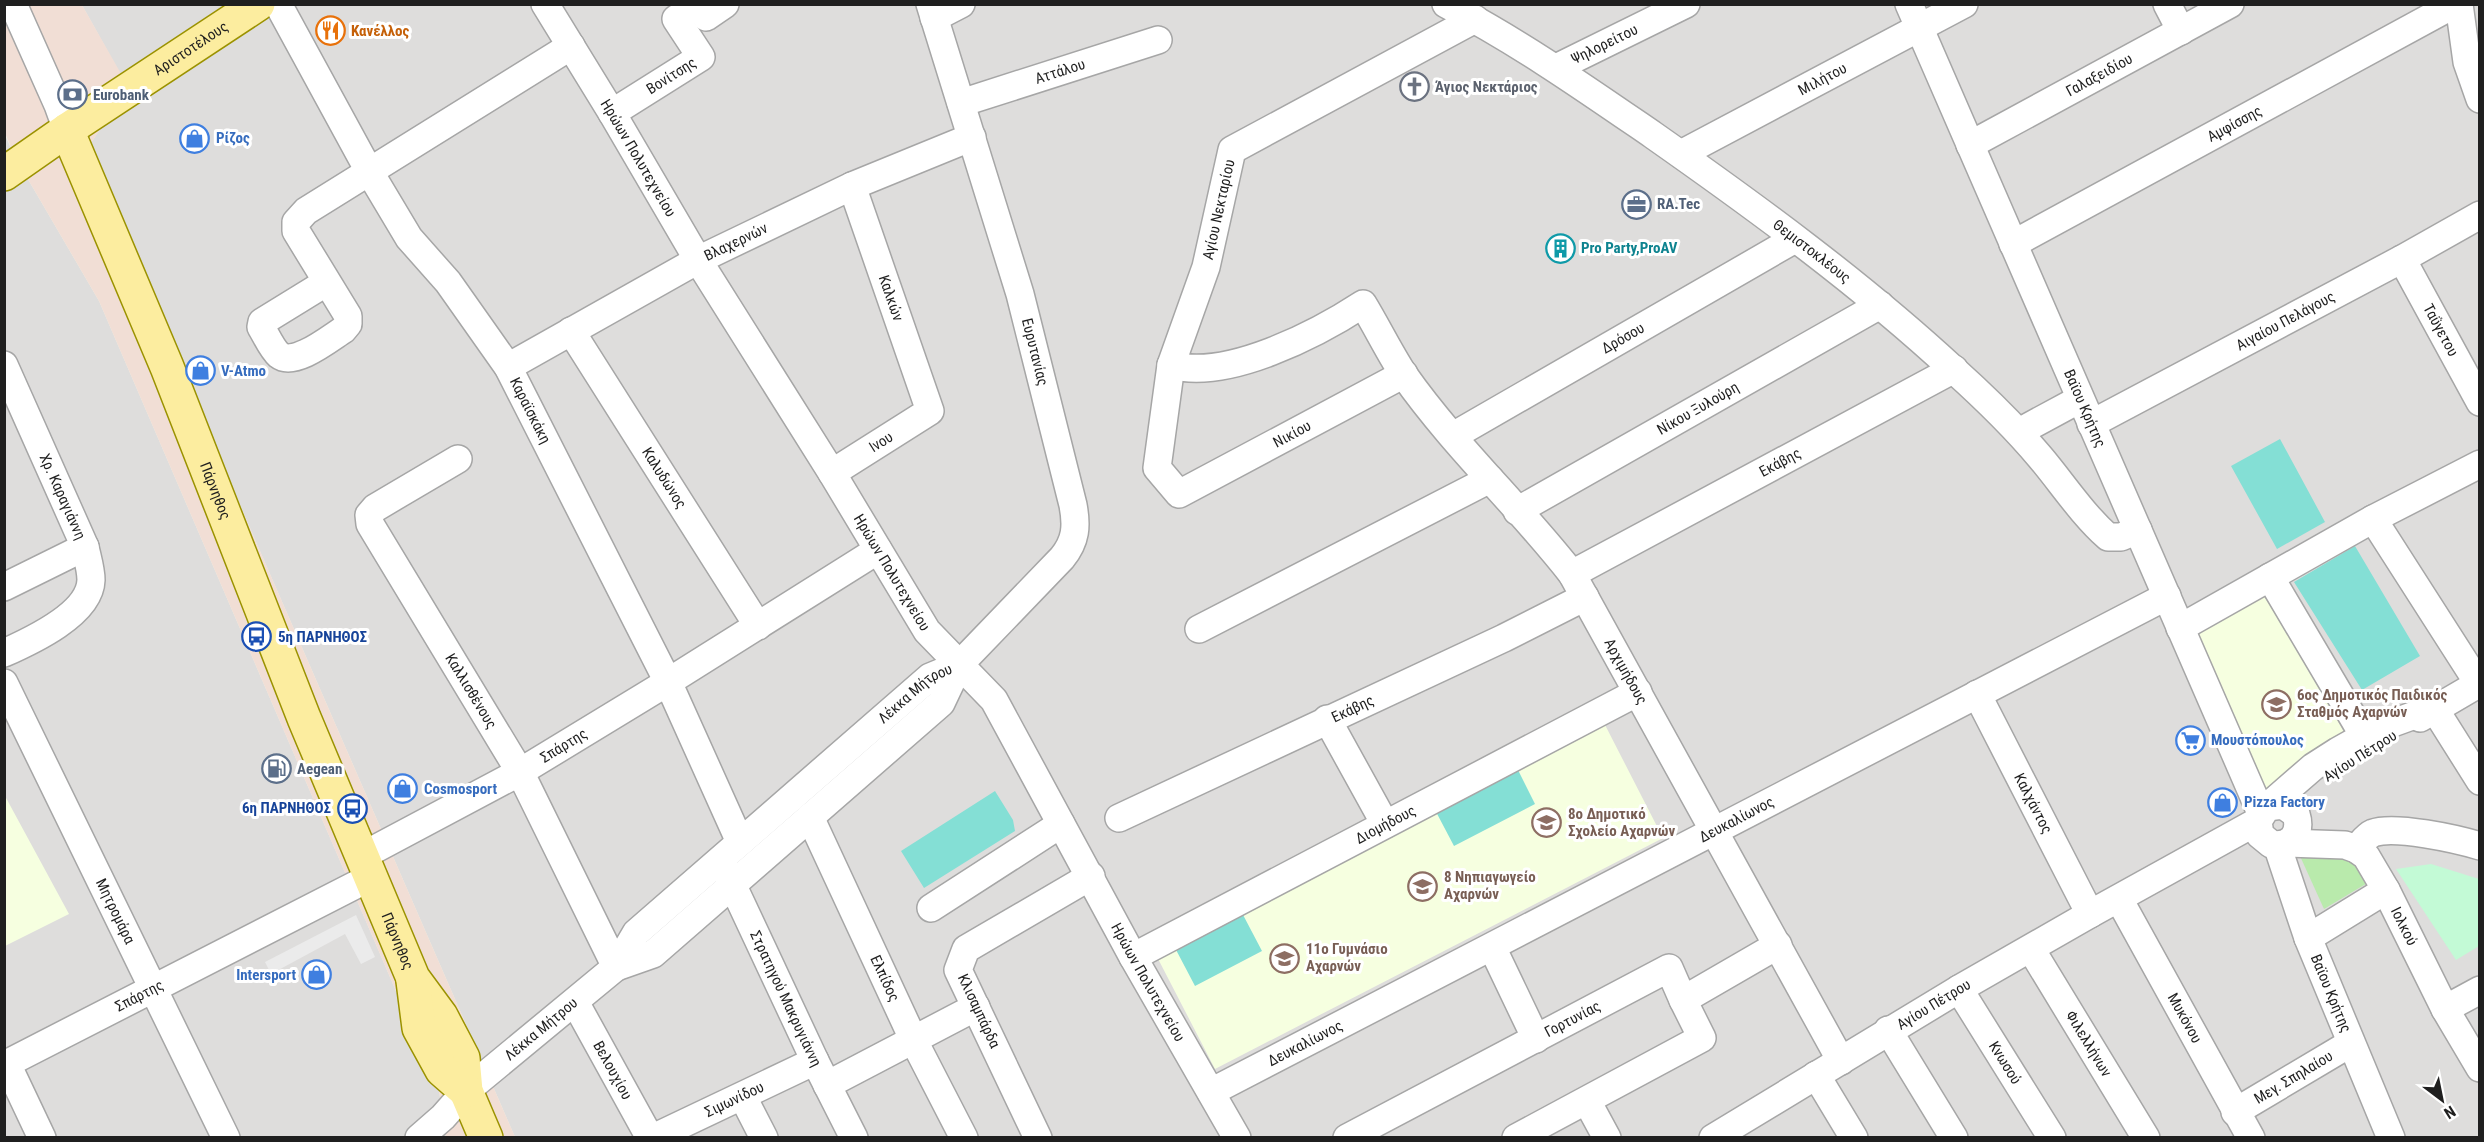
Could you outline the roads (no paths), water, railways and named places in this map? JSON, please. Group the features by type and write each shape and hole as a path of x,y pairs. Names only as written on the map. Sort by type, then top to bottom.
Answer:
{"main road":[{"name":"Αριστοτέλους","path":"4,174 66,130 258,4"},
{"name":"Πάρνηθος","path":"66,130 167,367 304,718 413,978 441,1016 463,1058 466,1091 486,1137"}],"street":[{"name":"Πάρνηθος","path":"13,4 58,105 66,130"},
{"name":"Καραϊσκάκη","path":"278,4 369,171 409,238 448,282 508,367 668,682 730,851"},
{"name":"Ηρώων Πολυτεχνείου","path":"545,4 698,260 832,473 927,631 994,700 1133,957 1237,1137"},
{"name":"Βονίτσης","path":"612,113 701,57 676,19 698,4 706,16 725,4"},
{"path":"932,11 961,4"},
{"name":"Θεμιστοκλέους","path":"1446,4 1556,68 1681,154 1795,239 1880,305 1954,369 2019,432 2108,537 2121,537 2138,530"},
{"name":"Ψηλορείτου","path":"1556,68 1686,4"},
{"name":"Μιλήτου","path":"1681,154 1914,16 1964,4"},
{"path":"2167,4 2181,31"},
{"name":"Γαλαξειδίου","path":"1970,145 2230,4"},
{"path":"2457,4 2467,62 2478,93"},
{"name":"Αμφίσσης","path":"2013,244 2457,4"},
{"name":"Ευρυτανίας","path":"932,11 1022,303 1073,505 1076,530 1069,550 959,665"},
{"name":"Βαϊου Κρήτης","path":"1914,16 2269,829 2308,938 2391,1137"},
{"name":"Αγίου Νεκταρίου","path":"1179,494 1157,468 1171,365 1206,267 1232,150 1475,20"},
{"name":"Αττάλου","path":"961,103 1158,40"},
{"path":"327,282 296,231 296,222 306,211 571,46"},
{"name":"Βλαχερνών","path":"508,367 698,260 852,186 972,137"},
{"name":"Καλκών","path":"852,186 930,411"},
{"name":"Αιγαίου Πελάγους","path":"2091,424 2402,259 2480,215"},
{"name":"Δρόσου","path":"1453,436 1795,239"},
{"name":"Ταΰγετου","path":"2402,259 2480,402"},
{"name":"Αρχιμήδους","path":"1171,365 1182,369 1208,367 1264,355 1313,333 1363,303 1404,374 1453,436 1517,511 1546,541 1579,585 1840,1061"},
{"name":"Νίκου Ξυλούρη","path":"1517,511 1880,305"},
{"name":"Καλυδώνος","path":"571,331 758,626"},
{"name":"Χρ. Καραγιάννη","path":"4,365 85,547 4,587"},
{"name":"Εκάβης","path":"1119,818 1504,638 1579,585 1954,369"},
{"name":"Νικίου","path":"1179,494 1404,374"},
{"path":"2019,432 2080,399"},
{"name":"Ινου","path":"832,473 930,411"},
{"name":"Καλλισθένους","path":"458,459 375,508 369,515 370,524 520,772 616,967"},
{"path":"2180,628 2373,519 2480,464"},
{"path":"1199,629 1490,478"},
{"path":"2373,519 2479,684"},
{"path":"4,653 45,634 85,598 91,580 85,547"},
{"name":"Σπάρτης","path":"6,1065 154,987 366,866 668,682 878,549"},
{"path":"2270,577 2364,736"},
{"name":"Δευκαλίωνος","path":"1211,1092 2167,596"},
{"name":"Λέκκα Μήτρου","path":"616,967 653,954 941,703 959,665"},
{"name":"Λέκκα Μήτρου","path":"419,1137 444,1117 466,1091 616,967 636,933 930,677 959,665"},
{"name":"Μητρομάρα","path":"4,683 226,1137"},
{"name":"Αγίου Πέτρου","path":"1713,1137 1888,1030 2090,914 2157,878 2269,829 2313,767 2364,736 2434,708 2479,684"},
{"name":"Διομήδους","path":"1133,957 1638,692"},
{"name":"Καλχάντος","path":"1977,694 2090,914"},
{"path":"2434,708 2480,781"},
{"name":"Αγίου Πέτρου","path":"2269,829 2294,838 2298,830 2296,814 2300,803 2320,779 2386,741 2434,708"},
{"path":"1327,719 1385,824"},
{"name":"Ελπίδος","path":"810,817 914,1041 964,1137"},
{"path":"931,908 1061,824"},
{"path":"2269,829 2345,845 2358,850 2427,852 2480,864"},
{"path":"2358,850 2367,837 2379,832 2429,835 2480,846"},
{"name":"Ιολκού","path":"2358,850 2371,864 2386,890 2445,1009 2480,1068"},
{"name":"Στρατηγού Μακρυγιάννη","path":"730,851 734,884 814,1061 854,1137"},
{"name":"Κλισαμπάρδα","path":"1038,1137 958,970 966,950 1091,876"},
{"path":"2308,938 2386,890"},
{"name":"Μυκόνου","path":"2119,899 2235,1112 2251,1137"},
{"path":"1516,1137 1702,1038 1683,1000 1778,945"},
{"path":"1492,946 1536,1039"},
{"name":"Φιλελλήνων","path":"2031,949 2146,1137"},
{"name":"Γορτυνίας","path":"1347,1137 1669,968 1683,1000"},
{"name":"Κνωσού","path":"1959,989 2052,1137"},
{"path":"2445,1009 2480,990"},
{"name":"Βελουχίου","path":"575,1002 652,1137"},
{"path":"827,1085 976,1007"},
{"path":"1888,1030 1954,1137"},
{"name":"Μεγ. Σπηλαίου","path":"2235,1112 2351,1043"},
{"name":"Σιμωνίδου","path":"652,1137 743,1097 814,1061"},
{"path":"6,1065 42,1137"},
{"path":"1816,1075 1854,1137"},
{"path":"743,1097 764,1137"},
{"path":"1587,1101 1607,1137"}],"place":[{"name":"Κανέλλος","path":"330,31"},
{"name":"Άγιος Νεκτάριος","path":"1414,87"},
{"name":"Eurobank","path":"72,95"},
{"name":"Ρίζος","path":"195,138"},
{"name":"RA.Tec","path":"1636,204"},
{"name":"Pro Party,ProAV","path":"1560,248"},
{"name":"V-Atmo","path":"200,371"},
{"name":"5η ΠΑΡΝΗΘΟΣ","path":"257,637"},
{"name":"6ος Δημοτικός Παιδικός Σταθμός Αχαρνών","path":"2276,704"},
{"name":"Μουστόπουλος","path":"2190,740"},
{"name":"Aegean","path":"276,769"},
{"name":"Cosmosport","path":"403,789"},
{"name":"Pizza Factory","path":"2223,802"},
{"name":"6η ΠΑΡΝΗΘΟΣ","path":"352,808"},
{"name":"8ο Δημοτικό Σχολείο Αχαρνών","path":"1547,823"},
{"name":"8 Νηπιαγωγείο Αχαρνών","path":"1423,886"},
{"name":"11ο Γυμνάσιο Αχαρνών","path":"1285,958"},
{"name":"Intersport","path":"317,975"}]}
